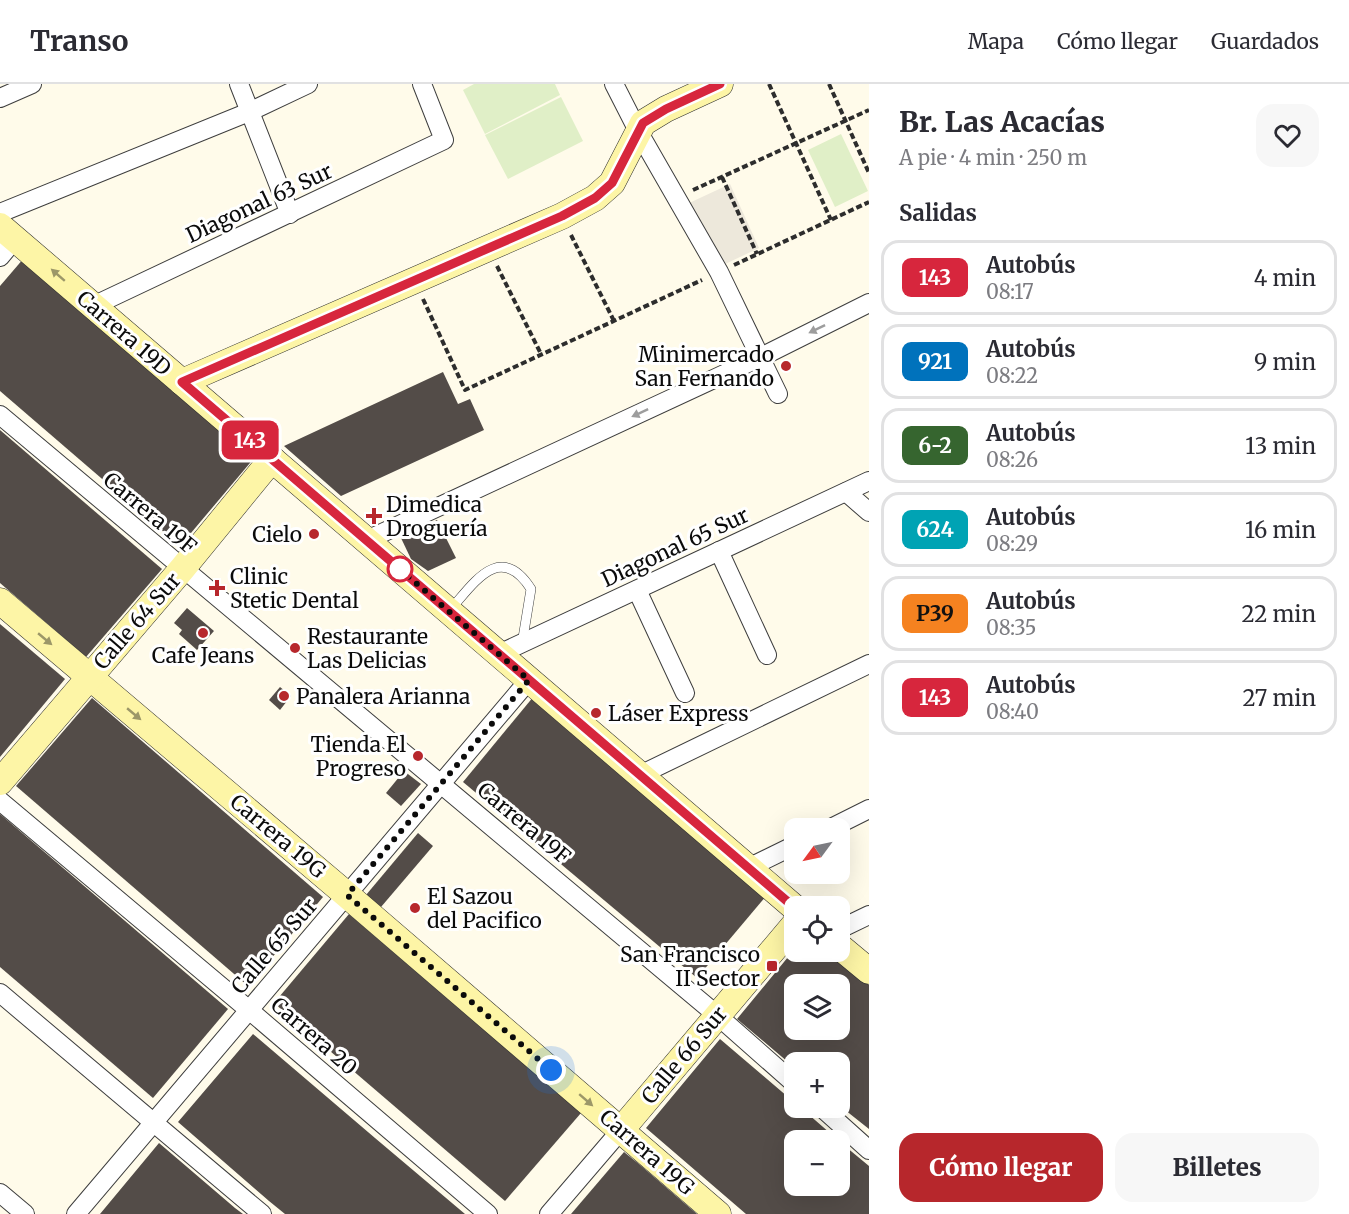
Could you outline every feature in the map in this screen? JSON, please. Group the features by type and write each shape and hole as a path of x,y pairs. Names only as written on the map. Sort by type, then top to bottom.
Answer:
{"street":[{"path":"0,98 32,84"},
{"path":"238,84 290,214"},
{"path":"0,213 249,112 308,84"},
{"name":"Diagonal 63 Sur","path":"93,306 444,140 422,84"},
{"path":"614,84 638,131 719,272 778,394"},
{"path":"182,382 562,216 595,198 612,183 643,123 720,84"},
{"name":"Carrera 19D","path":"5,241 93,306 449,611 510,649 529,680 784,899"},
{"path":"367,540 761,357 869,303"},
{"name":"Carrera 19F","path":"0,415 441,783 784,1074"},
{"name":"Calle 64 Sur","path":"0,782 182,569 272,459"},
{"name":"Diagonal 65 Sur","path":"510,649 869,481"},
{"path":"846,492 869,512"},
{"path":"719,551 767,655"},
{"path":"637,590 685,693"},
{"name":"Carrera 19G","path":"0,601 718,1214"},
{"path":"640,775 869,664"},
{"name":"Calle 65 Sur","path":"76,1214 529,680"},
{"name":"Carrera 20","path":"0,801 488,1214"},
{"path":"850,818 869,809"},
{"path":"748,868 784,851"},
{"path":"850,924 869,915"},
{"name":"Calle 66 Sur","path":"549,1214 784,937"},
{"path":"850,955 869,971"},
{"path":"0,993 262,1214"},
{"path":"833,1118 869,1150"},
{"path":"0,1193 25,1214"}],"lane":[{"path":"449,611 483,573 496,567 510,569 531,589 510,649"}],"path":[{"path":"769,84 831,220"},
{"path":"829,84 869,174"},
{"path":"676,198 869,110"},
{"path":"722,177 757,254"},
{"path":"414,280 465,390 869,202"},
{"path":"562,216 614,321"},
{"path":"488,248 541,354"}],"green space":[{"path":"474,84 555,84 560,95 485,134 463,90"},
{"path":"561,97 583,141 508,179 485,135"},
{"path":"841,134 868,191 835,207 808,150"}],"shaded area":[{"path":"730,184 759,248 721,266 687,204"}],"building":[{"path":"24,258 255,457 180,546 0,391 0,286"},
{"path":"443,372 458,404 470,399 484,430 341,496 284,446"},
{"path":"0,430 162,569 86,657 0,583"},
{"path":"437,520 456,558 428,571 411,559 401,538"},
{"path":"187,608 214,631 197,650 179,634 182,630 174,623"},
{"path":"0,624 65,679 0,757"},
{"path":"280,687 291,696 280,710 269,700"},
{"path":"534,696 767,895 697,978 463,782"},
{"path":"92,698 323,897 248,986 16,786"},
{"path":"404,771 421,784 401,806 386,793"},
{"path":"0,814 228,1009 153,1098 0,967"},
{"path":"418,833 433,846 381,907 366,895"},
{"path":"349,914 581,1113 505,1201 274,1003"},
{"path":"784,962 842,962 869,985 869,1129 850,1114 850,1052 784,1052 784,1059 737,1019"},
{"path":"253,1034 465,1214 285,1214 269,1201 178,1122"},
{"path":"720,1039 784,1094 784,1118 813,1118 826,1130 784,1130 784,1196 850,1196 850,1150 869,1166 869,1214 746,1214 646,1128"},
{"path":"159,1143 235,1208 243,1214 100,1214"},
{"path":"624,1152 639,1164 697,1214 571,1214"}],"bus line":[{"name":"143","path":"720,84 666,109 643,123 612,183 595,198 562,216 182,382 784,899"}],"place":[{"name":"Minimercado San Fernando","path":"786,366"},
{"name":"Dimedica Droguería","path":"374,516"},
{"name":"Cielo","path":"314,534"},
{"name":"Clinic Stetic Dental","path":"217,588"},
{"name":"Cafe Jeans","path":"203,633"},
{"name":"Restaurante Las Delicias","path":"295,648"},
{"name":"Panalera Arianna","path":"284,696"},
{"name":"Láser Express","path":"596,713"},
{"name":"Tienda El Progreso","path":"418,756"},
{"name":"El Sazou del Pacifico","path":"415,908"},
{"name":"San Francisco II Sector","path":"772,966"}],"route":[{"path":"400,569 396,566 529,680 347,895 551,1070"}]}
